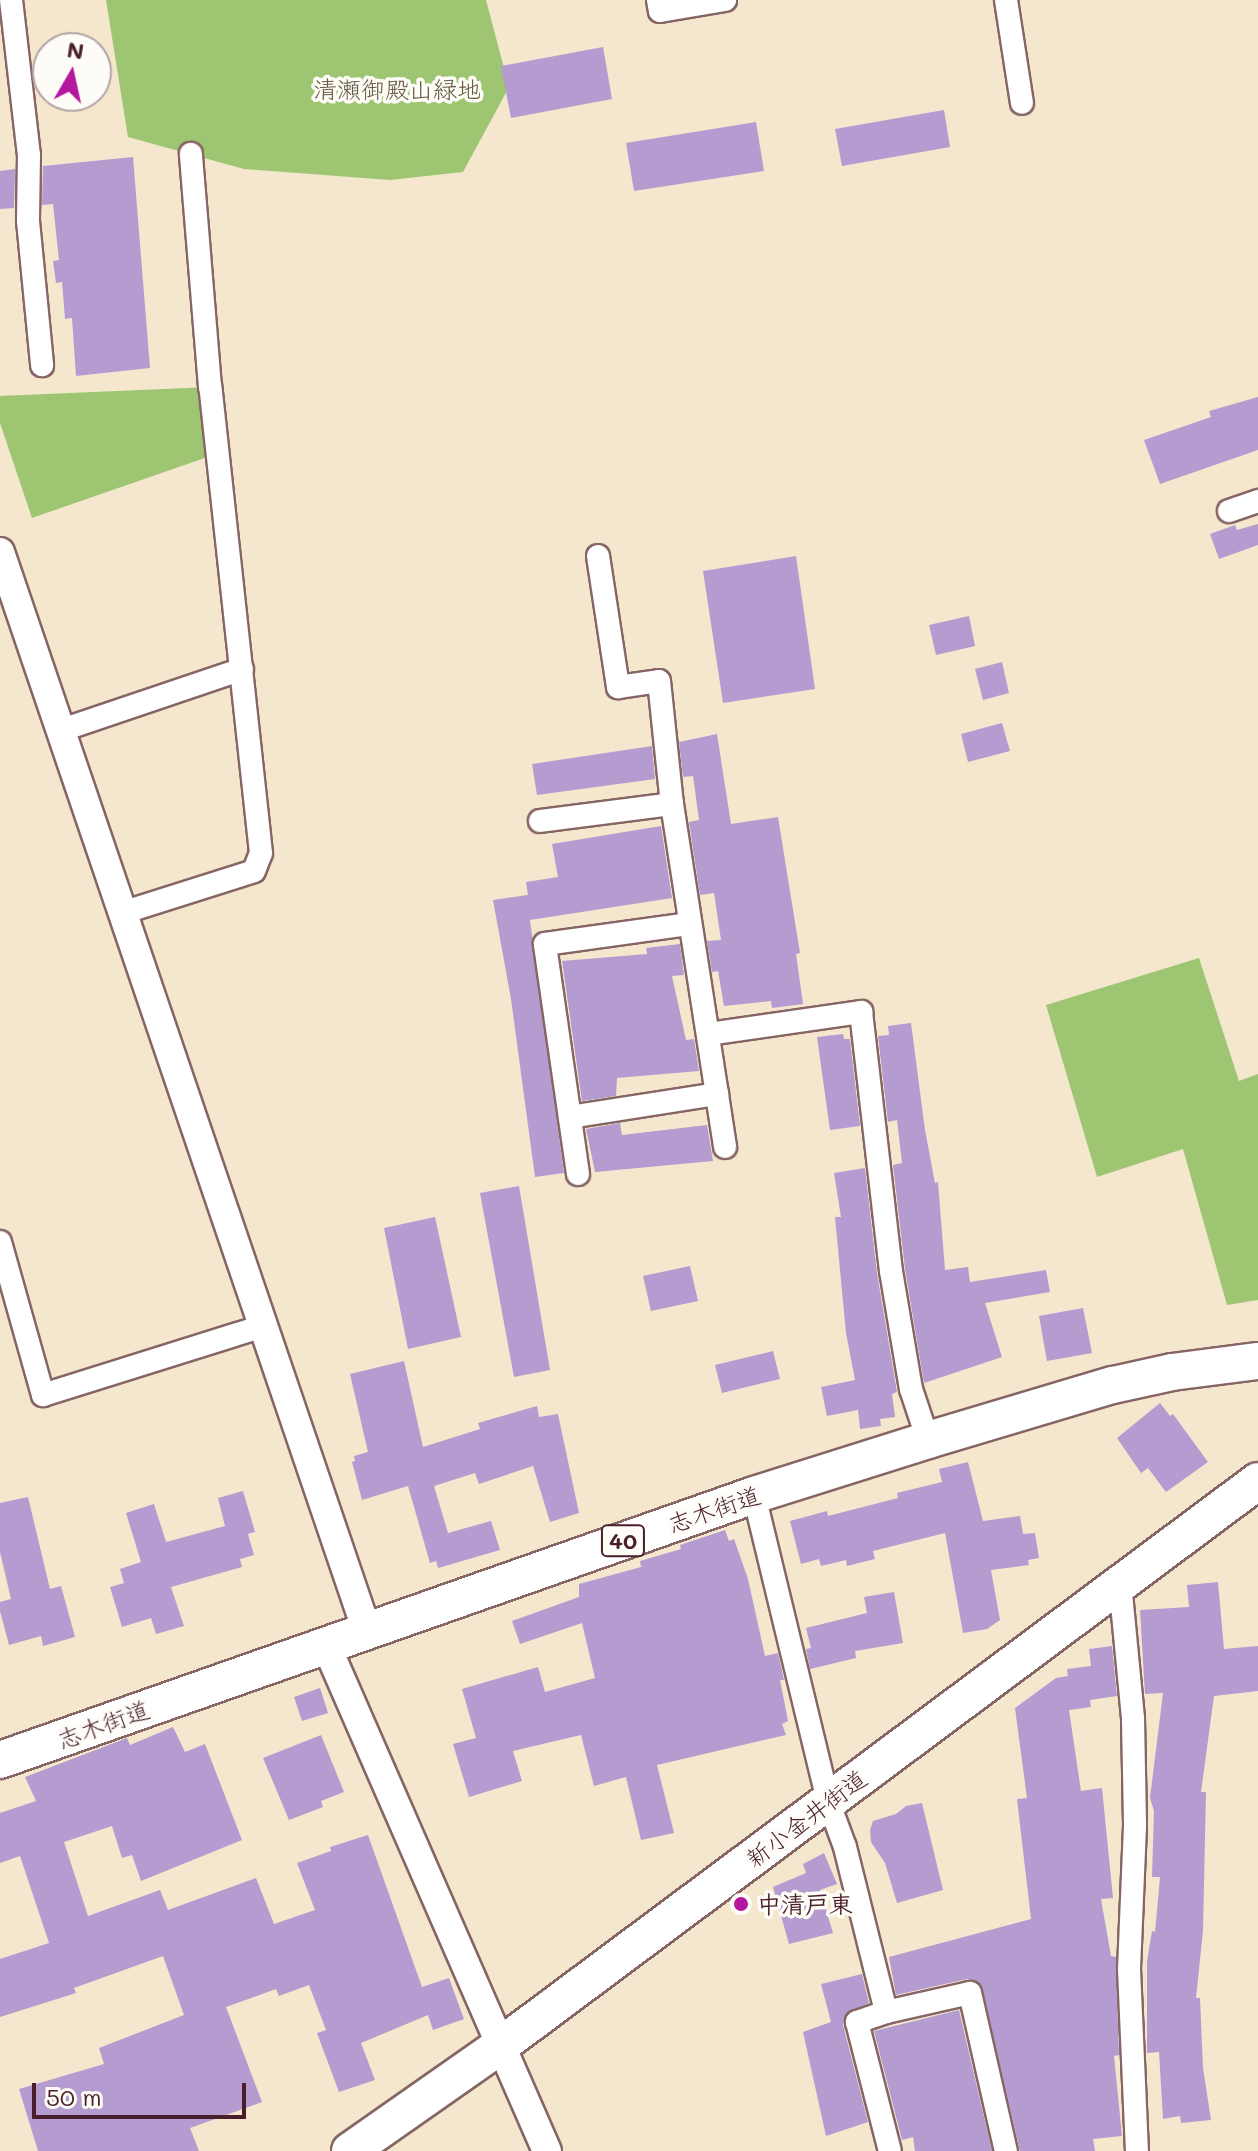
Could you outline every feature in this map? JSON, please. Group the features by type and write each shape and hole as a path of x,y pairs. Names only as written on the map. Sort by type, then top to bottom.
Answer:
{"main road":[{"name":"志木街道","path":"0,1760 754,1495 1113,1385 1258,1361"},
{"name":"新小金井街道","path":"350,2151 500,2046 1258,1481"}],"street":[{"path":"11,0 29,155 28,221 42,365"},
{"path":"658,0 660,11 725,0"},
{"path":"1006,0 1022,103"},
{"path":"125,912 254,871 261,853 210,387 191,154"},
{"path":"1229,511 1258,501"},
{"path":"0,552 125,912 367,1631"},
{"path":"598,556 618,687 659,681 672,804 725,1147"},
{"path":"62,730 242,669"},
{"path":"540,821 672,804"},
{"path":"578,1174 545,944 690,924"},
{"path":"708,1034 861,1012 891,1271 911,1389 928,1440"},
{"path":"570,1117 717,1094"},
{"path":"0,1242 43,1395 263,1326"},
{"path":"754,1495 828,1801 845,1847 886,2012"},
{"path":"1120,1583 1133,1719 1135,1826 1129,1969 1137,2151"},
{"path":"326,1645 547,2151"},
{"path":"890,2151 857,2022 886,2012 970,1993 1006,2151"}],"green space":[{"name":"清瀬御殿山緑地","path":"106,0 486,0 509,87 463,172 390,180 244,169 128,137"},
{"path":"210,387 219,453 32,518 0,423 0,396"},
{"path":"1199,958 1239,1081 1258,1074 1258,1300 1227,1305 1183,1149 1097,1177 1046,1005"}],"building":[{"path":"603,47 612,99 511,118 501,66"},
{"path":"944,110 950,147 842,166 835,129"},
{"path":"756,122 764,171 634,191 626,143"},
{"path":"133,157 150,368 76,376 72,318 65,319 62,282 56,283 53,261 59,260 53,204 42,205 43,166"},
{"path":"15,169 14,208 0,209 0,171"},
{"path":"1258,397 1258,450 1160,484 1144,440 1211,417 1209,411"},
{"path":"1258,524 1258,545 1219,559 1210,534 1235,525 1237,530"},
{"path":"796,556 815,689 723,703 703,571"},
{"path":"969,616 975,646 936,655 929,625"},
{"path":"1002,662 1009,693 983,700 975,669"},
{"path":"1002,723 1010,751 968,762 961,734"},
{"path":"717,734 731,824 778,817 800,953 796,954 803,1004 772,1008 771,1001 724,1006 718,971 712,972 707,941 721,940 714,893 700,895 689,822 699,820 693,776 683,777 679,742"},
{"path":"652,746 655,779 537,795 532,764"},
{"path":"661,826 672,898 530,920 564,1173 535,1177 511,999 493,900 528,895 526,882 558,877 552,844"},
{"path":"680,944 684,975 672,976 686,1040 694,1039 699,1071 617,1078 616,1096 582,1101 562,961 647,954 646,948"},
{"path":"911,1023 925,1130 935,1183 938,1182 945,1270 968,1267 970,1282 1046,1270 1050,1292 985,1303 1002,1357 924,1383 905,1269 893,1165 902,1163 897,1120 888,1122 878,1036 889,1035 888,1026"},
{"path":"843,1034 844,1039 850,1039 860,1126 830,1130 817,1037"},
{"path":"620,1123 622,1135 707,1125 713,1161 595,1172 586,1129"},
{"path":"865,1168 877,1273 897,1392 892,1394 895,1417 880,1419 881,1426 860,1429 858,1410 827,1416 821,1387 855,1380 846,1333 835,1217 841,1217 834,1173"},
{"path":"519,1186 550,1370 514,1377 480,1193"},
{"path":"435,1217 461,1337 408,1349 384,1228"},
{"path":"690,1266 698,1301 651,1311 643,1276"},
{"path":"1083,1308 1092,1353 1047,1361 1039,1316"},
{"path":"773,1351 780,1379 722,1393 715,1365"},
{"path":"404,1361 423,1447 480,1429 478,1423 537,1406 539,1417 558,1414 579,1513 550,1522 533,1466 479,1484 475,1473 434,1486 448,1533 491,1521 500,1550 438,1568 436,1561 430,1563 408,1486 362,1500 352,1462 355,1461 354,1456 368,1452 350,1374"},
{"path":"1160,1403 1170,1416 1173,1414 1208,1462 1166,1492 1148,1468 1141,1473 1117,1438"},
{"path":"968,1462 983,1521 1020,1516 1023,1534 1035,1533 1039,1558 1028,1560 1029,1565 991,1570 1000,1620 987,1629 963,1633 945,1533 873,1551 875,1559 847,1566 846,1560 821,1566 819,1559 801,1564 790,1521 827,1511 828,1516 898,1498 897,1493 942,1482 939,1469"},
{"path":"243,1491 255,1532 248,1534 254,1555 240,1559 242,1567 171,1587 184,1626 156,1634 151,1618 122,1627 110,1587 124,1583 120,1569 141,1562 126,1513 154,1504 166,1542 225,1526 218,1498"},
{"path":"28,1497 50,1589 61,1586 75,1637 43,1646 41,1636 9,1645 0,1611 0,1602 11,1599 0,1552 0,1503"},
{"path":"725,1530 729,1541 734,1539 748,1579 765,1656 778,1653 788,1721 782,1724 786,1735 657,1765 674,1833 641,1840 626,1777 594,1786 581,1735 513,1751 522,1781 469,1797 453,1744 476,1738 462,1689 538,1667 545,1692 595,1678 582,1623 520,1644 512,1621 579,1597 579,1584 641,1567 640,1561 681,1549 680,1545"},
{"path":"1218,1582 1224,1649 1258,1646 1258,1691 1214,1696 1201,1792 1206,1792 1203,1931 1196,1998 1200,1998 1203,2068 1211,2120 1181,2123 1180,2116 1163,2119 1159,2052 1147,2053 1147,1961 1152,1931 1155,1932 1160,1877 1152,1877 1154,1811 1150,1798 1163,1693 1145,1694 1140,1610 1189,1607 1187,1585"},
{"path":"894,1592 903,1643 855,1651 856,1658 810,1669 806,1649 811,1648 806,1628 867,1613 864,1597"},
{"path":"1112,1646 1117,1696 1090,1700 1091,1707 1069,1710 1081,1791 1102,1788 1113,1898 1101,1899 1111,1956 1116,1957 1119,2055 1114,2056 1122,2136 1093,2139 1095,2151 1020,2151 981,1984 967,1979 896,1995 889,1957 1031,1919 1017,1799 1027,1798 1015,1708 1056,1678 1068,1676 1067,1669 1091,1666 1089,1649"},
{"path":"320,1688 328,1713 302,1721 294,1697"},
{"path":"173,1727 185,1752 205,1744 242,1840 141,1881 132,1855 122,1858 112,1826 64,1842 88,1916 160,1890 168,1910 256,1878 274,1924 315,1910 297,1863 331,1851 330,1847 368,1835 422,1987 449,1978 464,2019 433,2030 428,2015 361,2043 375,2080 339,2092 317,2033 326,2030 309,1985 279,1996 276,1989 226,2007 262,2102 190,2128 199,2151 38,2151 19,2089 104,2064 99,2048 184,2015 163,1956 74,1988 76,1993 0,2017 0,1959 49,1943 20,1856 0,1863 0,1813 36,1801 25,1777 127,1738 130,1745"},
{"path":"321,1735 344,1792 321,1801 323,1807 289,1820 263,1758"},
{"path":"922,1803 943,1890 897,1903 885,1863 871,1842 870,1830 873,1821 896,1814 906,1806"},
{"path":"824,1853 837,1884 820,1890 833,1933 789,1944 773,1887 806,1873 803,1864"},
{"path":"862,1974 869,2003 847,2012 843,2025 868,2122 826,2136 803,2032 831,2022 821,1984"},
{"path":"959,2010 992,2151 915,2151 913,2137 902,2140 874,2031"}],"place":[{"name":"中清戸東","path":"741,1904"}]}
